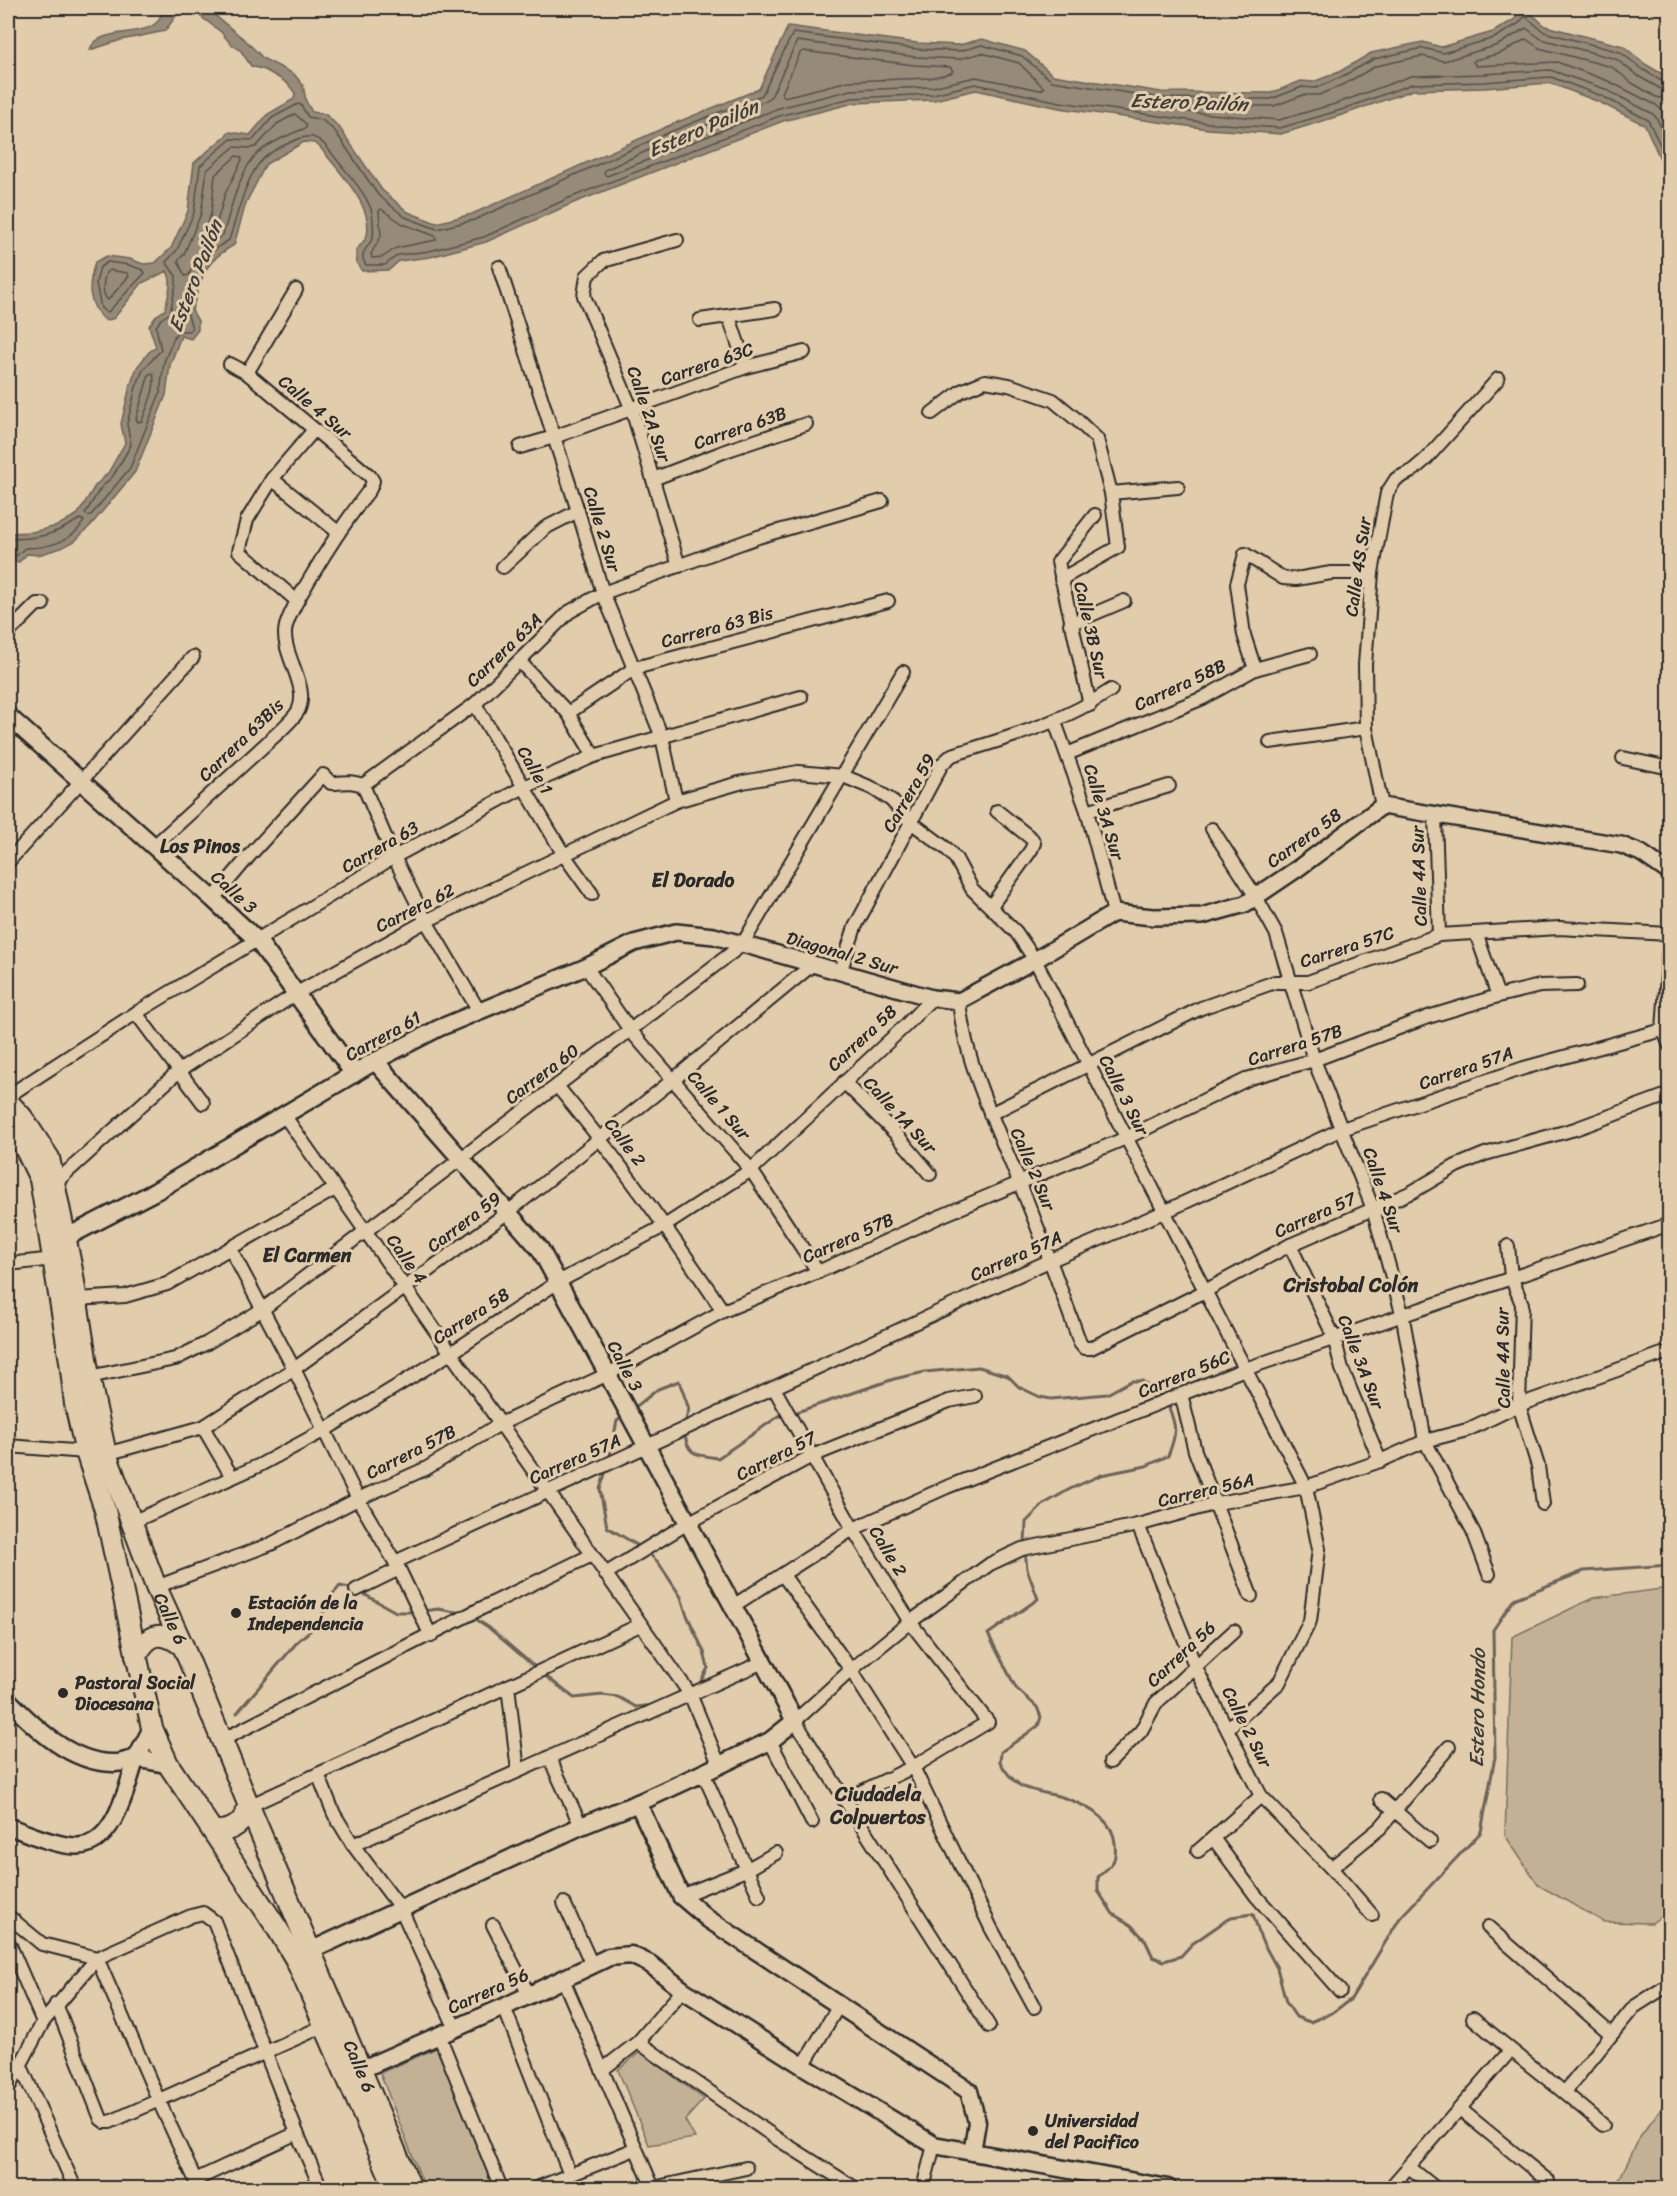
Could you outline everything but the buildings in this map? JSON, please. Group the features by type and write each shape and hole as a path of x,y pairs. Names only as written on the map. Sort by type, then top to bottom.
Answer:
{"highway":[{"name":"Calle 6","path":"8,1102 22,1117 48,1158 55,1183 89,1377 106,1454 156,1587 183,1646 411,2188"},
{"name":"Calle 6","path":"8,1123 22,1142 40,1179 75,1404 86,1452 105,1510 152,1728 168,1764 214,1831 296,1960 395,2188"},
{"path":"136,1656 143,1643 156,1636 171,1637 183,1646"},
{"path":"214,1831 226,1832 237,1827 245,1818 249,1806"}],"main road":[{"name":"Calle 3","path":"8,716 213,898 258,941 354,1074"},
{"name":"Calle 3","path":"375,1061 540,1249 795,1721"},
{"name":"Carrera 61","path":"65,1238 156,1191 375,1061"},
{"path":"8,1700 51,1740 85,1758 113,1763 136,1759 168,1764"},
{"path":"310,1951 702,1773 770,1740 795,1721"},
{"path":"136,1759 152,1728"},
{"path":"638,1803 681,1896 708,1919 969,2091 977,2122 972,2152"},
{"name":"Carrera 56","path":"362,2069 504,2007 609,1957 631,1955 650,1964 683,1990"},
{"path":"683,1990 934,2145 1168,2188"}],"street":[{"name":"Calle 2A Sur","path":"677,240 603,261 587,276 584,296 632,410 679,566"},
{"name":"Calle 2 Sur","path":"499,267 603,593 662,737 676,801"},
{"path":"247,373 296,290"},
{"path":"700,320 775,309"},
{"path":"729,317 746,367"},
{"name":"Carrera 63C","path":"520,447 632,410 746,367 804,352"},
{"name":"Calle 4 Sur","path":"230,364 247,373 370,476 373,481"},
{"name":"Calle 4S Sur","path":"1382,806 1366,728 1365,665 1372,573 1388,493 1396,479 1412,471 1426,459 1498,379"},
{"path":"932,413 961,391 985,381 1009,385 1053,400 1097,439 1111,493 1118,547 1061,579"},
{"name":"Carrera 63B","path":"653,479 731,449 806,424"},
{"path":"297,601 239,550 247,520 272,478 314,430"},
{"path":"272,478 338,532"},
{"name":"Carrera 63Bis","path":"153,847 272,739 298,711 301,701 297,677 285,640 286,627 297,601 338,532 370,489 373,481"},
{"path":"1111,493 1178,487"},
{"name":"Carrera 63A","path":"363,785 475,704 569,612 603,593 758,537 882,501"},
{"path":"503,567 544,528 578,511"},
{"name":"Calle 3B Sur","path":"1090,705 1070,624 1058,562 1095,515"},
{"path":"1255,669 1244,634 1237,584 1245,554 1283,578 1296,579 1331,573 1372,573"},
{"name":"Carrera 63 Bis","path":"567,713 635,668 888,601"},
{"path":"1070,624 1124,601"},
{"path":"8,633 38,604 44,604"},
{"name":"Carrera 58B","path":"1067,754 1203,698 1255,669 1310,654"},
{"path":"8,862 193,657"},
{"path":"520,662 567,713 594,756"},
{"name":"Carrera 60","path":"89,1377 175,1359 207,1343 263,1309 742,945 903,672"},
{"name":"Carrera 59","path":"840,973 855,927 942,764 952,756 1055,722 1090,705 1112,690"},
{"name":"Carrera 63","path":"8,1096 136,1013 394,857 524,787 594,756 801,697"},
{"name":"Calle 1","path":"475,704 564,855"},
{"name":"Calle 3A Sur","path":"1055,722 1087,811 1114,913"},
{"path":"1270,742 1366,728"},
{"path":"1623,758 1670,768"},
{"name":"Carrera 62","path":"55,1183 179,1071 297,993 426,921 676,801 742,782 798,772 843,776"},
{"path":"213,898 323,775 331,783 347,780 363,785 394,857 426,921 479,1011"},
{"name":"Calle 3 Sur","path":"843,776 872,788 891,800 911,822 947,849 956,859 972,889 1016,932 1035,960 1306,1487 1320,1549 1310,1621 1279,1683 1228,1728"},
{"path":"1087,811 1169,786"},
{"path":"1382,806 1621,845 1641,853 1670,873"},
{"name":"Carrera 58","path":"1114,913 1153,917 1202,916 1245,904 1382,806"},
{"path":"991,906 1034,843 997,811"},
{"name":"Calle 4A Sur","path":"1435,816 1439,935"},
{"name":"Calle 4 Sur","path":"1212,829 1256,897 1276,933 1314,1060 1374,1209 1402,1314 1425,1441 1473,1531 1489,1574"},
{"path":"564,855 592,894"},
{"path":"932,998 959,1001 1035,960 1114,913"},
{"name":"Carrera 57C","path":"990,1114 1201,1008 1275,982 1308,982 1439,935 1559,928 1669,933"},
{"name":"Carrera 61","path":"375,1061 439,1028 586,967 634,943 676,932 714,936 742,945"},
{"path":"1476,933 1498,996"},
{"path":"1669,933 1666,1029 1670,1046"},
{"name":"Diagonal 2 Sur","path":"742,945 932,998"},
{"name":"Carrera 59","path":"106,1454 203,1427 294,1369 508,1212 812,965"},
{"name":"Calle 1 Sur","path":"586,967 630,1030 751,1170 818,1272"},
{"name":"Carrera 57B","path":"156,1587 271,1544 358,1499 428,1468 500,1424 608,1374 723,1311 818,1272 941,1216 1126,1137 1250,1078 1314,1060 1428,1017 1498,996 1540,987 1577,985"},
{"name":"Carrera 58","path":"132,1522 232,1477 325,1430 451,1353 558,1282 666,1226 751,1170 932,998"},
{"name":"Calle 2 Sur","path":"959,1001 962,1029 990,1114 1051,1260 1080,1343 1084,1348"},
{"path":"136,1013 203,1103"},
{"name":"Carrera 57A","path":"356,1590 397,1565 547,1491 1342,1129 1524,1068 1666,1029"},
{"name":"Calle 1A Sur","path":"844,1082 896,1134 930,1174"},
{"name":"Calle 2","path":"557,1086 600,1138 666,1226 723,1311"},
{"name":"Carrera 57","path":"1084,1348 1091,1348 1205,1292 1290,1245 1412,1192 1455,1166 1485,1154 1575,1129 1670,1094"},
{"name":"Calle 4","path":"284,1116 690,1694 719,1764"},
{"path":"76,1299 125,1296 167,1284 335,1189"},
{"name":"Carrera 56C","path":"733,1606 853,1529 947,1487 1245,1369 1670,1224"},
{"name":"Calle 3A Sur","path":"1290,1245 1334,1337 1342,1369 1380,1461"},
{"name":"Calle 4A Sur","path":"1508,1246 1511,1277 1522,1304 1519,1405 1538,1466 1543,1504"},
{"path":"230,1248 294,1369 358,1499 397,1565 430,1636"},
{"path":"8,1264 54,1259"},
{"name":"Carrera 56A","path":"795,1721 851,1670 910,1622 990,1564 1022,1549 1138,1525 1217,1503 1306,1487 1380,1461 1425,1441 1467,1430 1519,1405 1662,1354"},
{"name":"Calle 2","path":"774,1388 853,1529 910,1622 988,1722 913,1767"},
{"path":"1181,1394 1195,1451 1251,1596"},
{"name":"Carrera 57","path":"605,1574 688,1523 812,1456 949,1401 975,1396"},
{"path":"203,1427 232,1477"},
{"path":"8,1446 86,1452"},
{"name":"Calle 2 Sur","path":"1138,1525 1196,1668 1261,1796 1331,1868 1372,1915"},
{"path":"222,1740 592,1555"},
{"path":"783,1575 851,1670 913,1767 991,1928 1034,2007"},
{"path":"249,1806 640,1625"},
{"name":"Carrera 56","path":"1110,1762 1141,1731 1156,1703 1234,1631"},
{"path":"353,1845 763,1662"},
{"path":"508,1686 518,1771"},
{"path":"795,1721 988,2026"},
{"path":"770,1740 812,1822"},
{"path":"1331,1868 1380,1828 1449,1747"},
{"path":"549,1757 581,1826"},
{"path":"8,1826 47,1840 79,1846 99,1838 110,1826 121,1807 136,1759"},
{"path":"844,1800 913,1767"},
{"path":"702,1773 759,1896"},
{"path":"318,1774 334,1814 353,1845 400,1909 455,2028"},
{"path":"1198,1851 1261,1796"},
{"path":"1382,1799 1430,1841"},
{"path":"1213,1838 1256,1896 1340,1991"},
{"path":"681,1896 746,1870 776,1852"},
{"path":"564,1903 592,1965"},
{"path":"8,2089 43,2022 97,1958 190,1916 203,1913 214,1921 297,2133 321,2188"},
{"path":"8,1916 42,1944 97,1958"},
{"path":"493,1925 529,1995"},
{"path":"1488,1927 1611,2034"},
{"path":"8,1941 43,2022"},
{"path":"97,1958 197,2184 297,2133"},
{"path":"562,1979 653,2188 746,2168"},
{"path":"1565,2092 1634,2007 1670,1984"},
{"path":"602,2070 638,2042 683,1990"},
{"path":"56,2004 101,2119 105,2122 110,2122 326,2025"},
{"path":"803,2066 839,2005"},
{"path":"504,2007 570,2175"},
{"path":"1473,2018 1510,2051 1565,2092 1603,2125"},
{"path":"439,2035 501,2188"},
{"path":"638,2042 779,2140 855,2188"},
{"path":"1390,2188 1510,2051"},
{"path":"20,2064 75,2188"},
{"path":"1460,2109 1548,2181"},
{"path":"922,2188 934,2145"},
{"path":"537,2188 635,2149"},
{"path":"1410,2167 1435,2188"}],"shaded area":[{"path":"1669,1588 1669,1910 1652,1923 1604,1922 1538,1885 1505,1835 1512,1637 1593,1598"},
{"path":"439,2047 496,2188 425,2188 380,2073"},
{"path":"640,2052 704,2099 685,2120 695,2138 649,2145 618,2070"},
{"path":"1669,2098 1669,2188 1615,2188 1641,2135"}],"water":[{"name":"Estero Pailón","path":"155,8 207,9 264,59 294,74 303,85 306,101 312,112 325,114 339,127 382,190 408,212 436,223 472,214 668,126 759,89 788,26 917,43 959,45 982,39 1025,51 1053,75 1161,92 1271,93 1301,81 1313,82 1339,72 1371,53 1423,42 1441,47 1493,32 1515,19 1519,8 1529,8 1545,26 1623,46 1645,64 1669,78 1669,179 1645,125 1599,102 1550,83 1413,90 1281,134 1208,129 1059,108 976,90 934,100 854,103 783,121 571,204 486,242 430,257 399,261 389,270 362,271 356,262 356,250 367,235 368,224 365,212 352,188 320,147 314,143 304,142 266,164 246,203 234,245 215,258 205,272 192,310 198,321 198,330 191,339 181,336 170,365 166,395 135,472 75,541 38,555 27,554 19,562 8,562 8,533 32,532 57,526 78,514 95,486 108,473 125,443 121,424 137,367 156,347 149,326 157,315 165,310 170,285 167,271 142,283 114,318 106,321 99,315 90,294 95,262 107,256 130,259 143,264 155,263 171,248 188,211 194,163 230,132 250,135 268,114 294,99 295,93 288,84 265,70 251,66 241,51 196,13 178,13 165,31 121,40 90,50 95,42 104,37 150,27 157,22 161,13"}],"waterway":[{"path":"791,1414 894,1379 925,1372 979,1367 1008,1376 1019,1387 1040,1397 1051,1399 1107,1394 1131,1381 1142,1381 1163,1397"},
{"path":"632,1410 658,1389 679,1381 689,1409 685,1423"},
{"path":"1025,1544 1026,1522 1044,1504 1101,1475 1146,1466 1168,1456 1175,1430 1168,1405"},
{"path":"685,1433 688,1446 694,1453 718,1458 779,1416 785,1415"},
{"path":"609,1459 617,1421 624,1416"},
{"path":"607,1468 600,1489 607,1527 642,1548"},
{"name":"Estero Hondo","path":"1025,1551 1027,1569 1038,1599 988,1634 1016,1688 1037,1707 1041,1717 1038,1726 1001,1752 1000,1762 1021,1786 1079,1804 1096,1813 1109,1826 1115,1843 1115,1855 1110,1866 1098,1877 1098,1891 1113,1914 1131,1925 1145,1940 1153,1957 1164,1961 1181,1956 1192,1944 1231,1917 1253,1914 1261,1939 1277,1968 1286,2002 1296,2017 1310,2022 1332,2013 1351,1999 1400,1918 1481,1832 1495,1757 1493,1630 1514,1599 1584,1571 1670,1565"},
{"path":"647,1552 658,1562 681,1597 704,1652 708,1668 700,1683 689,1688"},
{"path":"237,1713 299,1640 318,1624 332,1595 340,1586 354,1589"},
{"path":"360,1592 396,1612 415,1612"},
{"path":"424,1611 438,1609 462,1613"},
{"path":"471,1616 488,1627 536,1668"},
{"path":"543,1674 574,1698 602,1695 618,1697 636,1707 655,1705"},
{"path":"671,1697 683,1690"}],"place":[{"name":"Estación de la Independencia","path":"236,1613"},
{"name":"Pastoral Social Diocesana","path":"63,1693"},
{"name":"Universidad del Pacifico","path":"1033,2131"}],"district":[{"name":"Los Pinos","path":"200,846"},
{"name":"El Dorado","path":"693,880"},
{"name":"El Carmen","path":"307,1255"},
{"name":"Cristobal Colón","path":"1351,1285"},
{"name":"Ciudadela Colpuertos","path":"878,1806"}]}
